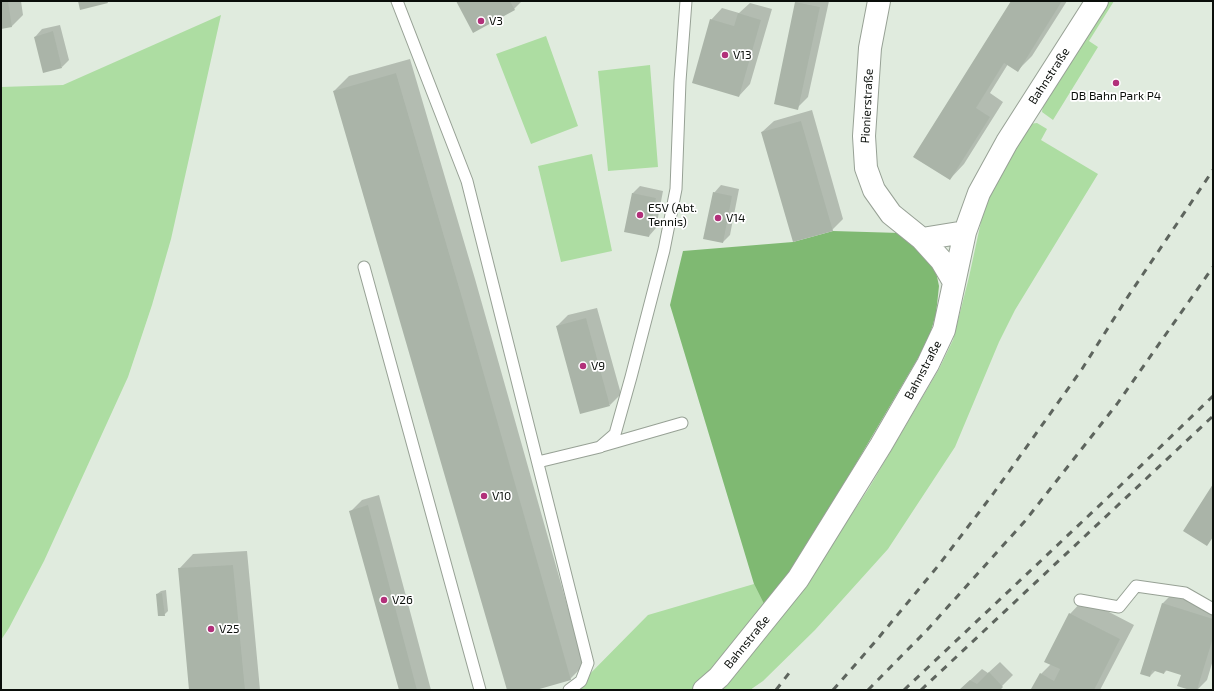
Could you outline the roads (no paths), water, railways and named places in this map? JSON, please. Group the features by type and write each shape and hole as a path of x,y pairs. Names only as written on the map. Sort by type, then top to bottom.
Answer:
{"street":[{"name":"Pionierstraße","path":"879,1 870,48 864,136 866,168 874,190 891,214 922,239 941,260 954,282"},
{"name":"Bahnstraße","path":"704,690 719,677 798,579 928,364 944,330 965,232 979,193 1007,142 1097,1"},
{"path":"922,239 965,232"}],"lane":[{"path":"397,1 467,181 538,462 588,663 581,681 569,690"},
{"path":"600,447 615,434 632,377 664,250 676,189 680,81 686,1"},
{"path":"364,267 480,690"},
{"path":"538,462 600,447 682,423"},
{"path":"1080,600 1119,607 1136,586 1185,593 1213,609"}],"railway":[{"path":"833,690 938,566 993,494 1082,369 1127,298 1213,170"},
{"path":"868,690 927,630 1025,521 1117,404 1213,267"},
{"path":"904,690 1213,396"},
{"path":"921,690 1213,416"},
{"path":"776,690 793,668"}],"place":[{"name":"V3","path":"481,21"},
{"name":"V13","path":"725,55"},
{"name":"DB Bahn Park P4","path":"1116,83"},
{"name":"ESV (Abt. Tennis)","path":"640,215"},
{"name":"V14","path":"718,218"},
{"name":"V9","path":"583,366"},
{"name":"V10","path":"484,496"},
{"name":"V26","path":"384,600"},
{"name":"V25","path":"211,629"}]}
